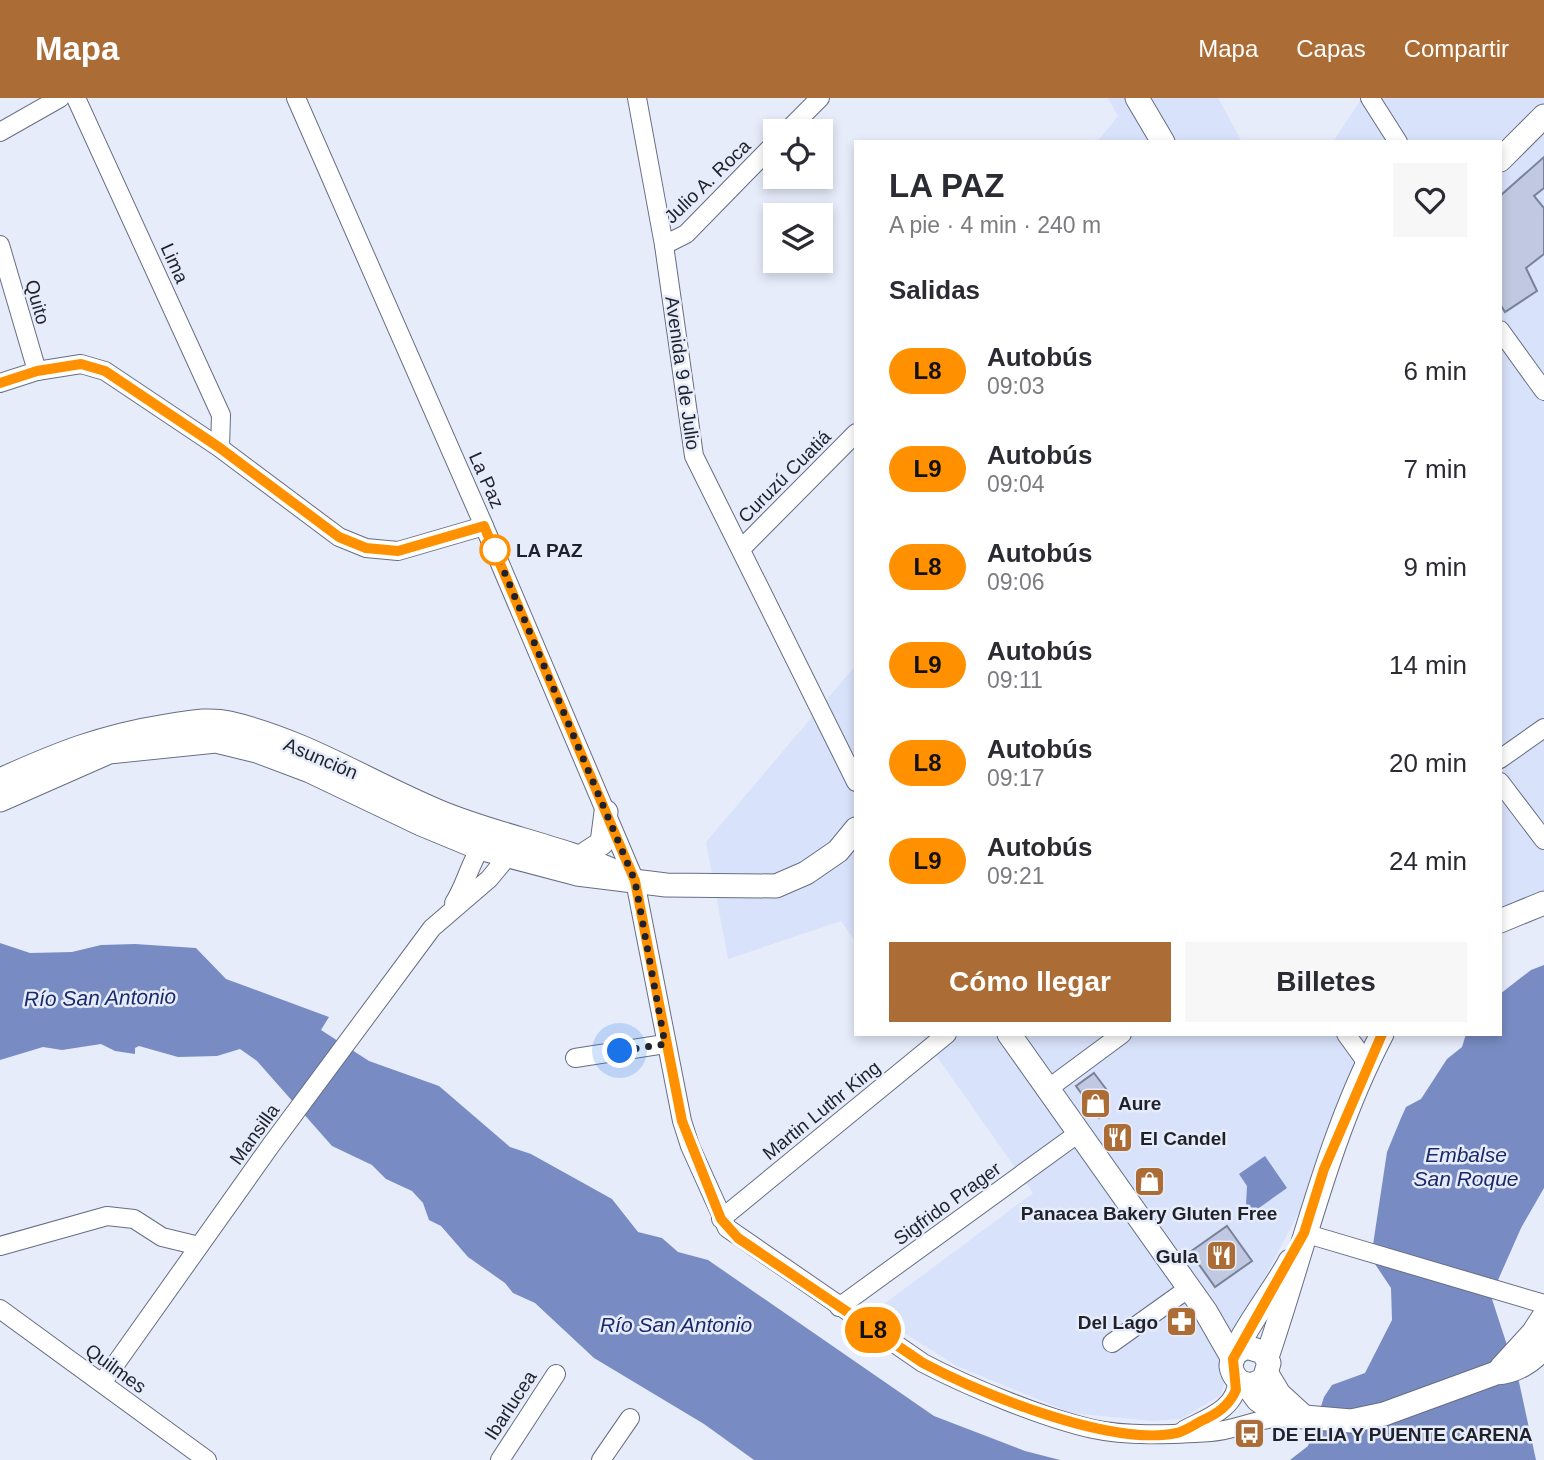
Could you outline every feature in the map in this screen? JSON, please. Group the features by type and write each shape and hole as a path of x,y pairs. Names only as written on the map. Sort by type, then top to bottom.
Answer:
{"main road":[{"path":"1140,104 1151,139"},
{"path":"1502,158 1544,117"},
{"name":"Asunción","path":"0,780 98,739 209,721 237,726 319,755 498,844 582,856 635,881"},
{"name":"Asunción","path":"0,800 89,758 109,752 216,741 257,751 310,771 421,824 498,844 577,874 679,886 776,886 806,873 847,849"},
{"path":"582,856 597,849 602,843 606,813"},
{"path":"1502,919 1544,904"},
{"path":"1010,1036 1251,1373 1274,1412 1338,1422 1363,1420 1544,1359"},
{"path":"1251,1373 1304,1233 1324,1169 1367,1063 1381,1036"},
{"path":"1251,1373 1296,1273 1304,1233"},
{"path":"1503,1372 1544,1316"},
{"path":"1503,1372 1534,1357 1544,1347"}],"street":[{"path":"0,132 60,98"},
{"name":"Lima","path":"76,98 220,415 220,448"},
{"name":"La Paz","path":"296,98 484,526 635,881 665,1044 690,1146 721,1219"},
{"name":"Avenida 9 de Julio","path":"637,98 664,245 690,439 709,490 854,778"},
{"path":"799,119 820,98"},
{"path":"1370,98 1397,140"},
{"name":"Julio A. Roca","path":"664,245 686,233 763,155"},
{"name":"Quito","path":"0,245 37,371"},
{"path":"1502,333 1544,391"},
{"path":"0,383 37,371 81,364 92,365 220,448 339,537 358,546 382,552 398,551 484,526"},
{"name":"Curuzú Cuatiá","path":"741,549 854,435"},
{"path":"1502,759 1544,728"},
{"path":"1502,785 1544,840"},
{"name":"Mansilla","path":"102,1383 271,1145 397,974 446,915 467,881 498,844"},
{"name":"Mansilla","path":"446,915 489,879 498,844"},
{"name":"Martin Luthr King","path":"721,1219 945,1036"},
{"path":"1049,1088 1119,1036"},
{"path":"1347,1036 1367,1063"},
{"path":"575,1058 665,1044"},
{"name":"Sigfrido Prager","path":"839,1307 1080,1132"},
{"path":"0,1246 107,1216 134,1219 162,1237 199,1246"},
{"path":"721,1219 738,1238 947,1376 1062,1420 1118,1432 1178,1433 1235,1429 1261,1420 1297,1417"},
{"path":"1304,1233 1544,1304"},
{"path":"1112,1343 1189,1288"},
{"name":"Quilmes","path":"0,1310 207,1460"},
{"path":"1178,1433 1223,1409 1251,1373"},
{"path":"1235,1429 1253,1412 1251,1373"},
{"name":"Ibarlucea","path":"500,1460 556,1374"},
{"path":"601,1460 630,1418"}],"shaded area":[{"path":"1108,98 1218,98 1241,140 1099,140 1118,116"},
{"path":"1362,98 1544,98 1544,890 1502,912 1502,140 1334,140"},
{"path":"854,667 854,939 841,921 728,959 706,842"},
{"path":"922,1036 1366,1036 1300,1210 1236,1332 1221,1395 1181,1419 1152,1421 1071,1413 957,1366 872,1313 1033,1193"}],"water":[{"name":"Río San Antonio","path":"0,943 30,953 72,952 101,945 196,948 226,979 329,1017 321,1030 369,1061 439,1086 510,1147 531,1154 612,1199 638,1232 662,1238 678,1252 708,1260 934,1416 1025,1451 1060,1460 754,1460 704,1424 594,1358 535,1303 513,1293 505,1283 468,1257 441,1226 429,1220 423,1203 412,1191 386,1179 372,1165 332,1146 257,1061 240,1049 217,1056 178,1057 139,1046 135,1048 135,1054 115,1051 101,1044 62,1050 43,1047 0,1060"},
{"name":"Embalse San Roque","path":"1544,965 1544,1188 1521,1228 1491,1296 1519,1382 1536,1460 1290,1460 1308,1446 1324,1397 1332,1385 1365,1373 1392,1320 1391,1288 1371,1258 1387,1152 1406,1107 1421,1099 1447,1059 1462,1047 1465,1036 1502,1036 1502,992 1531,970"},
{"path":"1265,1156 1287,1188 1256,1210 1246,1206 1247,1186 1239,1174"}],"building":[{"path":"1544,157 1544,188 1534,196 1544,208 1544,254 1526,268 1537,291 1505,312 1502,307 1502,194"},
{"name":"Aure","path":"1094,1073 1106,1089 1097,1095 1108,1111 1099,1118 1076,1086"},
{"name":"Gula","path":"1227,1226 1252,1261 1215,1287 1190,1252"}],"bus line":[{"name":"L8","path":"0,383 37,371 81,364 92,365 220,448 350,544 382,552 398,551 484,526 635,881 682,1121 721,1219 738,1238 923,1363 947,1376 1062,1420 1094,1429 1130,1433 1178,1433 1223,1409 1236,1390 1237,1379 1231,1364 1233,1359 1304,1233 1324,1169 1367,1063 1381,1036"}],"place":[{"name":"LA PAZ","path":"495,550"},
{"name":"Aure","path":"1095,1103"},
{"name":"El Candel","path":"1117,1138"},
{"name":"Panacea Bakery Gluten Free","path":"1149,1182"},
{"name":"Gula","path":"1221,1256"},
{"name":"Del Lago","path":"1181,1322"},
{"name":"DE ELIA Y PUENTE CARENA","path":"1249,1434"}],"route":[{"path":"495,550 635,881 665,1044 620,1051"}]}
